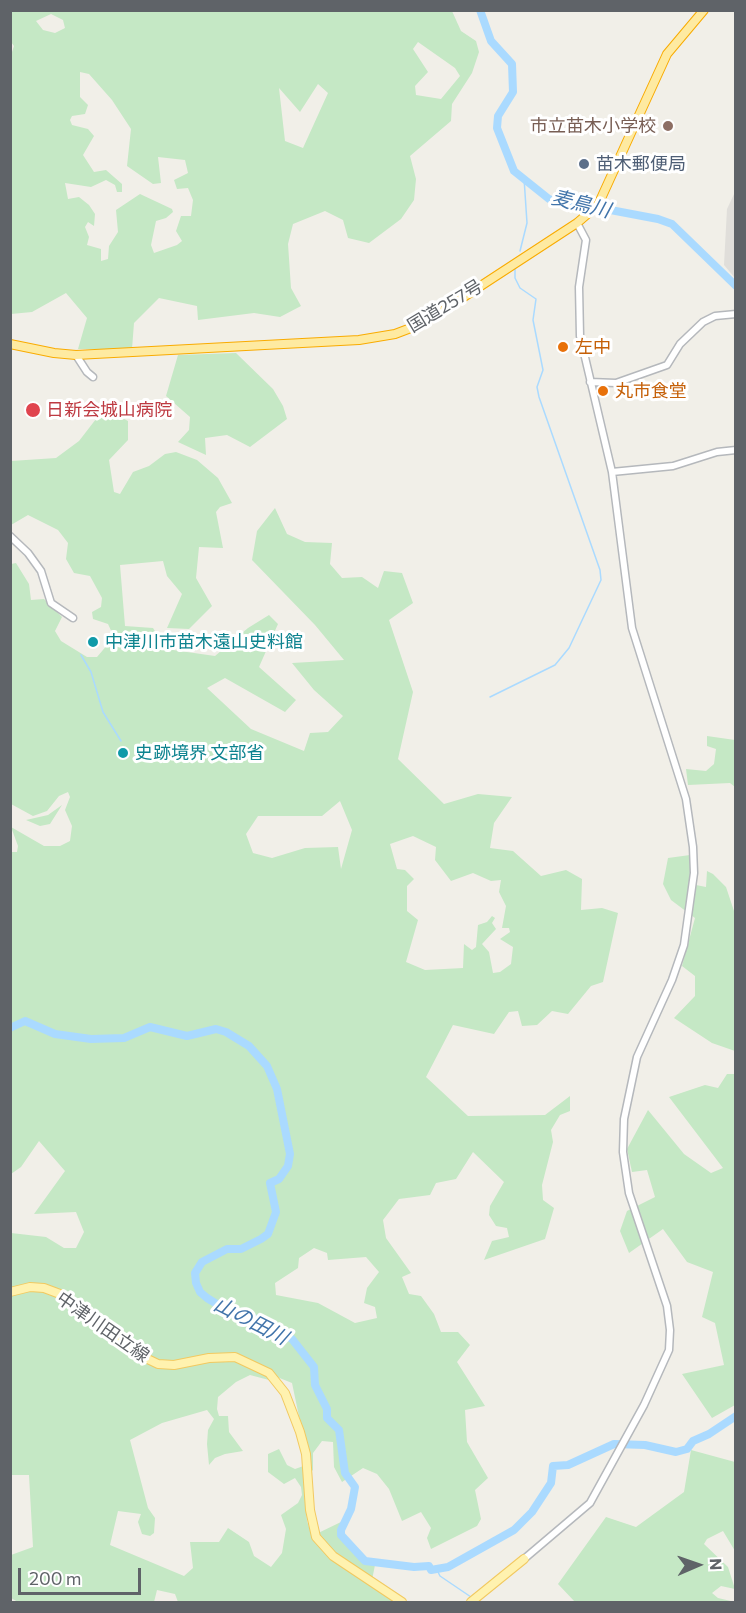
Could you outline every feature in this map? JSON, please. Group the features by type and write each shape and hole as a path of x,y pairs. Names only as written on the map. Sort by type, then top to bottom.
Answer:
{"highway":[{"name":"国道257号","path":"10,344 54,353 76,354 359,340 395,334 424,322 578,223 595,207 667,54 704,10"}],"main road":[{"name":"中津川田立線","path":"10,1292 30,1287 44,1288 60,1294 133,1352 158,1364 174,1365 224,1357 246,1360 269,1373 285,1393 300,1432 306,1454 310,1509 316,1537 333,1557 402,1602"},
{"path":"471,1602 524,1559"}],"street":[{"path":"524,1559 590,1503 660,1374 670,1341 667,1306 629,1193 623,1152 624,1119 637,1057 672,981 684,945 691,904 693,847 686,799 632,628 612,472 580,336 579,287 586,240 578,223"},
{"path":"590,382 616,383 667,365 691,331 715,316 735,314"},
{"path":"76,354 87,372 93,377"},
{"path":"612,472 673,466 717,452 735,450"},
{"path":"10,537 28,553 41,571 51,603 73,618"}],"shaded area":[{"path":"735,192 736,278 724,265 727,209"}],"green space":[{"path":"11,11 452,11 461,31 476,41 479,52 472,73 452,104 451,121 410,156 416,179 414,200 401,219 369,243 348,238 343,220 325,211 293,224 288,244 291,288 301,306 280,317 254,313 198,320 197,306 159,298 134,323 132,349 78,349 87,318 66,293 32,312 11,314 10,58 14,46 11,42","holes":["51,14 63,20 65,28 55,33 43,30 36,21","418,42 455,68 460,76 441,99 416,95 415,86 428,72 413,49","80,72 89,74 112,100 131,129 127,166 153,184 161,183 158,157 185,160 188,173 174,180 177,189 188,188 193,200 191,216 181,216 176,231 182,241 177,245 154,253 151,245 156,221 166,218 173,212 172,209 140,194 116,210 118,232 109,246 108,259 101,261 101,249 87,245 89,237 85,227 88,222 94,226 95,214 79,197 68,199 65,183 91,187 106,180 115,185 117,192 122,192 122,184 106,170 94,172 83,155 94,136 88,129 72,125 70,120 72,116 85,114 88,105 80,97","318,84 328,93 303,148 285,141 279,88 300,112"]},
{"path":"236,353 273,389 283,406 287,419 250,447 227,435 205,438 206,455 178,442 189,430 190,417 166,396 178,355"},
{"path":"109,411 128,421 128,440 109,460 114,492 120,494 133,472 149,466 165,454 176,452 197,460 218,478 232,503 220,507 216,512 223,548 199,547 196,578 212,606 189,629 167,628 182,594 167,576 163,561 120,565 125,626 153,628 166,649 215,656 248,628 269,615 278,624 259,667 296,700 285,712 225,678 207,688 251,729 304,751 310,733 328,732 343,716 314,690 292,663 344,660 315,625 252,560 257,531 275,508 287,534 305,542 332,543 330,564 342,578 362,577 378,588 384,571 402,573 413,603 389,620 413,692 398,759 444,804 478,794 512,797 494,823 490,848 513,851 541,876 566,870 582,879 581,910 602,908 618,913 603,982 591,986 568,1014 552,1011 537,1025 522,1026 518,1011 509,1012 494,1034 453,1025 426,1077 468,1116 545,1115 570,1096 570,1111 560,1115 551,1130 553,1142 542,1185 543,1200 554,1208 545,1239 484,1260 492,1241 509,1237 507,1228 496,1226 489,1215 490,1206 504,1182 473,1152 456,1179 436,1183 430,1195 399,1199 383,1220 386,1238 411,1273 402,1277 409,1294 421,1296 434,1314 441,1332 458,1332 470,1345 457,1362 485,1406 465,1410 467,1442 488,1478 475,1490 481,1519 477,1526 431,1549 427,1538 431,1528 421,1512 402,1521 389,1489 377,1474 363,1468 342,1482 334,1467 333,1442 322,1441 313,1453 313,1470 304,1478 307,1521 312,1536 343,1521 339,1536 362,1561 375,1565 371,1585 396,1602 178,1602 175,1594 157,1590 154,1602 18,1602 11,1598 11,1555 33,1547 29,1475 11,1475 11,1233 46,1237 64,1248 76,1248 84,1232 76,1212 34,1214 65,1171 39,1141 21,1167 11,1174 10,1027 13,1026 10,1022 10,852 17,852 18,846 11,827 44,846 60,846 70,841 72,826 65,810 70,797 68,792 59,796 47,811 33,816 11,804 11,564 16,563 29,584 31,600 44,599 62,617 55,631 61,641 87,657 97,657 114,637 108,624 93,619 92,612 101,607 102,598 90,576 74,573 66,559 68,543 58,530 28,515 11,525 11,461 56,458 79,441 96,419","holes":["340,801 352,830 341,869 338,847 305,848 272,858 253,853 246,834 258,816 322,816","413,836 436,847 435,860 451,881 473,873 491,881 501,880 499,892 506,906 502,928 509,928 510,932 500,939 513,947 511,964 500,972 493,973 489,952 482,944 496,929 492,923 495,918 492,916 487,922 478,925 476,947 472,950 464,944 463,968 425,970 406,962 418,920 407,911 407,886 414,879 405,870 397,869 390,844","314,1248 327,1253 328,1260 366,1257 379,1272 367,1288 364,1303 375,1307 377,1318 355,1323 318,1303 276,1295 275,1283 298,1268 299,1258","250,1375 269,1380 277,1377 292,1383 309,1464 295,1469 287,1465 279,1449 268,1454 268,1472 284,1484 295,1478 301,1487 302,1495 298,1503 281,1515 286,1529 282,1553 271,1567 254,1556 249,1542 228,1528 219,1542 190,1542 193,1568 184,1576 110,1545 118,1511 141,1514 138,1522 142,1534 150,1536 154,1533 155,1518 148,1508 130,1440 162,1423 207,1410 214,1419 208,1430 209,1465 215,1458 243,1451 229,1432 228,1416 219,1416 217,1409 218,1397 236,1382"]},
{"path":"707,736 735,740 735,787 730,783 688,785 686,769 706,771 714,764 716,749 707,746"},
{"path":"62,805 50,824 40,826 26,820 48,815"},
{"path":"690,855 691,884 706,887 707,871 713,874 726,887 735,914 735,1051 712,1043 674,1018 695,996 695,976 682,966 695,918 671,900 663,884 668,858"},
{"path":"727,1074 735,1074 735,1405 712,1418 682,1374 724,1365 715,1323 702,1317 713,1272 687,1262 663,1229 629,1253 620,1231 627,1211 655,1197 647,1170 632,1172 627,1149 648,1110 684,1154 711,1173 723,1168 669,1097 705,1085 718,1088"},
{"path":"691,1450 735,1462 735,1551 723,1531 707,1539 704,1544 728,1567 735,1589 721,1586 712,1593 718,1598 735,1602 575,1602 558,1584 606,1517 636,1527 684,1492"}],"waterway":[{"name":"麦鳥川","path":"480,10 491,41 512,64 513,92 498,116 497,128 514,171 549,199 572,206 584,205 658,219 672,224 736,286"},
{"path":"520,251 527,223 524,178"},
{"path":"490,697 555,665 569,648 601,580 600,570 539,397 537,387 543,370 533,320 536,299 520,288 515,278 515,268"},
{"path":"81,655 91,672 103,712 121,741"},
{"name":"山の田川","path":"10,1028 25,1021 55,1034 91,1039 124,1038 150,1027 187,1036 216,1029 226,1032 249,1046 267,1066 277,1089 290,1154 288,1166 279,1179 270,1183 276,1212 268,1234 261,1239 241,1249 227,1249 202,1262 195,1273 196,1283 200,1292 207,1298 233,1314 256,1319 292,1339 314,1367 315,1385 327,1409 327,1418 339,1430 345,1473 355,1487 351,1509 341,1535 365,1561 414,1567 429,1566 431,1570 448,1567 514,1530 532,1512 551,1483 553,1466 568,1465 614,1444 645,1445 676,1452 687,1449 693,1441 709,1434 736,1416"},
{"path":"437,1570 440,1576 471,1597"},
{"path":"477,1602 485,1602"},
{"path":"486,1602 493,1602"}],"place":[{"name":"市立苗木小学校","path":"668,126"},
{"name":"苗木郵便局","path":"584,164"},
{"name":"左中","path":"563,347"},
{"name":"丸市食堂","path":"603,391"},
{"name":"日新会城山病院","path":"33,410"},
{"name":"中津川市苗木遠山史料館","path":"93,642"},
{"name":"史跡境界 文部省","path":"123,753"}]}
